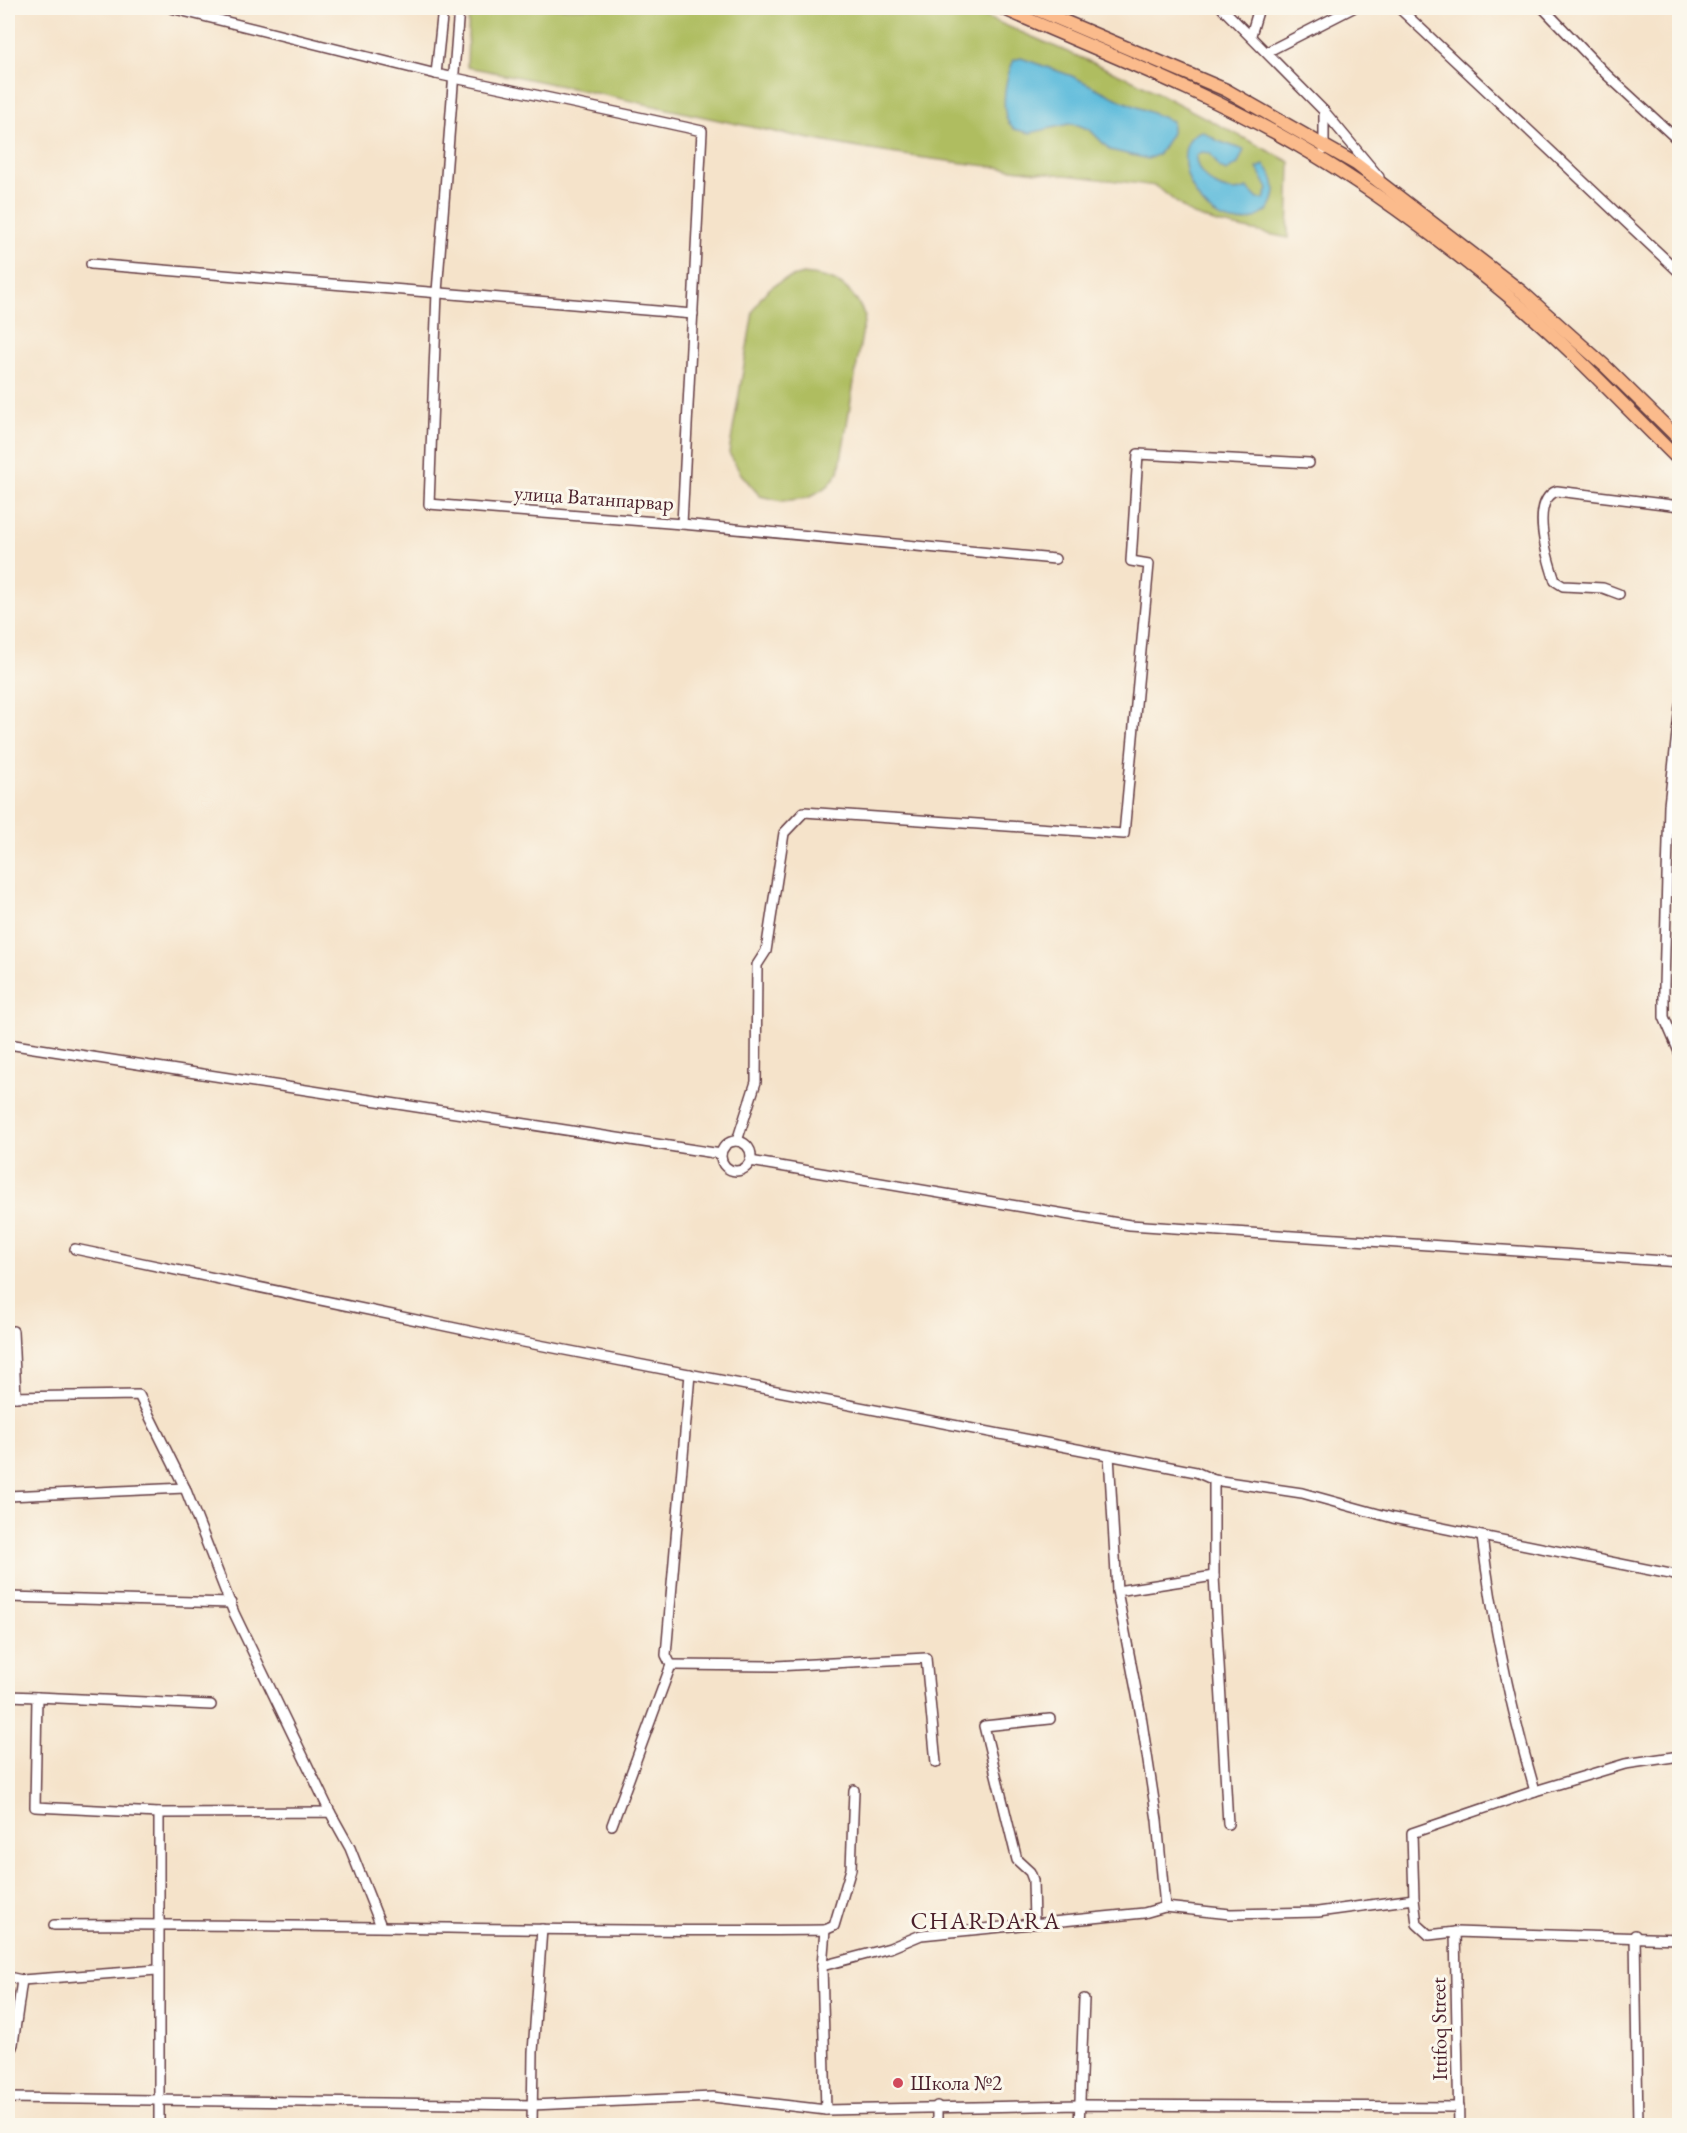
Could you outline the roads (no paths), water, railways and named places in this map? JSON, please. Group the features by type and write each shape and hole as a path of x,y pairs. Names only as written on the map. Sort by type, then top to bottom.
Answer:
{"main road":[{"path":"1002,8 1203,94 1323,161 1434,238 1513,300 1586,367 1680,461"},
{"path":"1033,8 1226,90 1325,144 1386,185 1522,291 1605,366 1680,440"}],"street":[{"name":"улица Ватанпарвар","path":"171,8 436,74 452,77 702,131 682,524 429,504 437,292 452,77"},
{"path":"436,74 444,8"},
{"path":"452,77 459,8"},
{"path":"1222,8 1324,111 1386,185"},
{"path":"1251,36 1259,8"},
{"path":"1267,52 1353,8"},
{"path":"1399,8 1680,273"},
{"path":"1543,8 1607,75 1680,142"},
{"path":"1323,161 1324,111"},
{"path":"91,264 693,314"},
{"path":"737,1141 756,1082 757,965 766,951 784,833 804,812 1124,834 1149,564 1131,561 1138,454 1309,463"},
{"path":"1619,594 1603,588 1563,586 1556,581 1541,513 1549,496 1557,491 1680,506"},
{"path":"682,524 1055,559"},
{"path":"1680,706 1669,805 1664,949 1664,1017 1680,1054"},
{"path":"8,1044 721,1154"},
{"path":"737,1141 748,1148 750,1161 743,1169 730,1169 723,1163 721,1154 728,1143 737,1141"},
{"path":"750,1161 1130,1225 1680,1262"},
{"path":"75,1248 507,1339 1196,1472 1214,1480 1302,1492 1393,1518 1680,1576"},
{"path":"13,1331 12,1397 139,1395 185,1488 231,1603 330,1812 350,1848 381,1926"},
{"path":"612,1825 671,1665 666,1655 690,1374"},
{"path":"1109,1455 1117,1591 1142,1716 1157,1820 1165,1907"},
{"path":"1214,1480 1214,1576 1228,1824"},
{"path":"8,1496 185,1488"},
{"path":"1482,1537 1494,1626 1517,1731 1535,1791"},
{"path":"1117,1591 1214,1576"},
{"path":"8,1597 231,1603"},
{"path":"671,1665 776,1666 926,1658 936,1763"},
{"path":"8,1696 210,1705"},
{"path":"37,1697 34,1808 159,1813 330,1812"},
{"path":"1034,1924 1033,1880 1030,1872 1017,1860 984,1726 1050,1719"},
{"path":"1680,1756 1625,1764 1535,1791 1412,1833 1417,1924 1429,1935 1455,1932 1635,1935 1680,1939"},
{"path":"54,1924 381,1926 696,1932 825,1930 834,1926 851,1869 854,1790"},
{"path":"159,1813 160,1924 157,1970 159,2126"},
{"path":"822,1966 890,1948 921,1935 1144,1913 1165,1907 1230,1914 1318,1912 1414,1899"},
{"path":"532,2126 542,1929"},
{"path":"825,1930 822,1966 826,2110"},
{"name":"Ittifoq Street","path":"1455,1932 1459,2126"},
{"path":"1635,1935 1638,2126"},
{"path":"8,1977 22,1980 157,1970"},
{"path":"8,2057 13,2044 22,1980"},
{"path":"1079,2126 1084,1999"},
{"path":"8,2098 532,2104 713,2097 826,2110 937,2106 1079,2105 1459,2107"},
{"path":"937,2106 937,2126"}],"water":[{"path":"1021,58 1072,76 1120,100 1172,121 1172,133 1159,154 1148,159 1110,150 1090,130 1078,125 1069,124 1030,133 1014,129 1009,123 1004,105 1011,67 1014,60"},
{"path":"1202,131 1218,141 1244,150 1238,164 1226,171 1219,167 1210,153 1201,152 1196,156 1201,171 1213,184 1230,191 1247,188 1258,199 1264,199 1268,189 1257,168 1264,165 1272,176 1275,187 1271,205 1267,211 1245,221 1225,219 1208,209 1195,193 1187,174 1185,155 1189,140"}],"place":[{"name":"Школа №2","path":"898,2083"}],"district":[{"name":"CHARDARA","path":"986,1921"}]}
